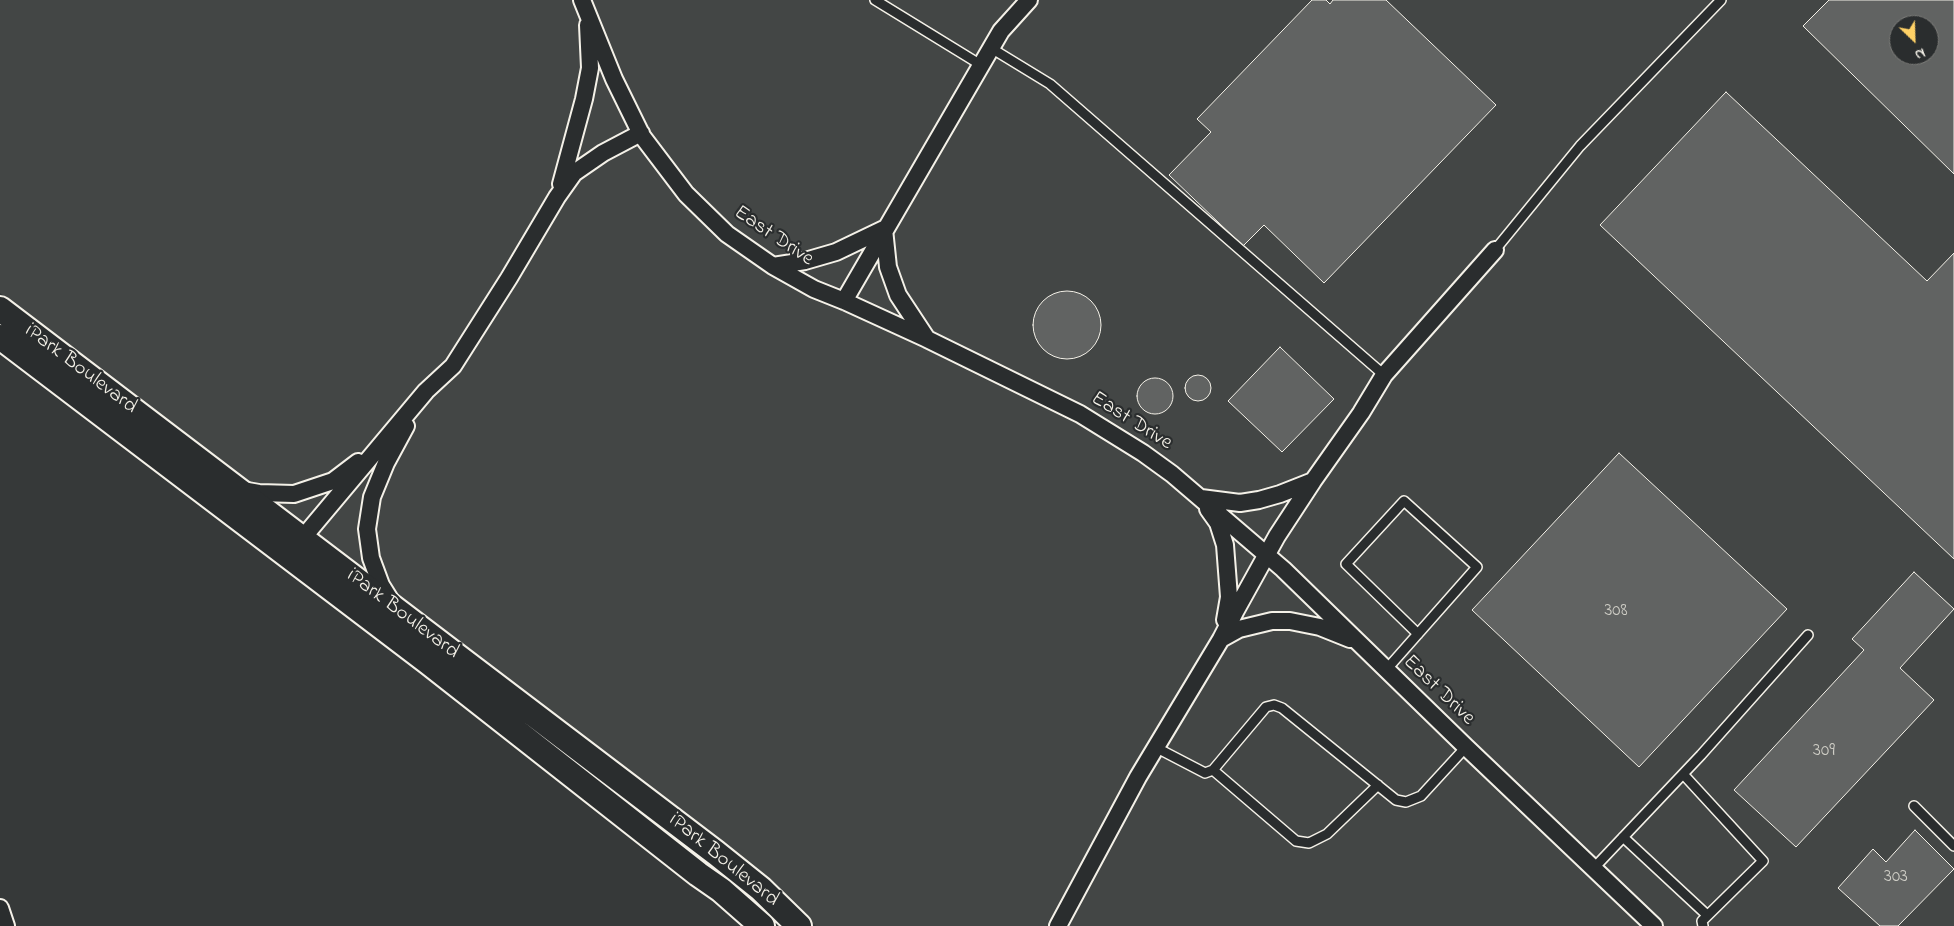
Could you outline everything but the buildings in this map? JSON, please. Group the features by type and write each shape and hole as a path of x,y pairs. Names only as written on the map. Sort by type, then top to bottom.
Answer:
{"main road":[{"name":"iPark Boulevard","path":"0,309 236,488 295,547 396,609 739,870 799,926"},
{"name":"iPark Boulevard","path":"0,337 295,547 721,890 762,926"}],"street":[{"name":"East Drive","path":"582,0 614,79 640,132 686,194 727,234 773,266 814,290 844,301 1014,380 1080,414 1143,453 1201,498 1266,554 1652,925"},
{"path":"844,301 1001,31 1029,0"},
{"path":"557,197 572,149 590,68 587,41 588,18"},
{"path":"295,547 426,391 453,366 509,278 557,197 574,173 603,153 640,132"},
{"path":"773,266 805,261 836,252 884,230"},
{"path":"884,230 888,267 898,295 927,339"},
{"path":"1058,926 1155,747 1222,639 1266,554 1313,481 1361,413 1384,375 1495,250"},
{"path":"396,609 381,585 371,558 367,528 372,497 386,463 426,391"},
{"path":"236,488 259,493 294,494 333,481 380,446"},
{"path":"1201,498 1240,503 1280,494 1313,481"},
{"path":"1201,498 1218,523 1225,545 1229,596 1222,639"},
{"path":"1222,639 1239,629 1256,624 1281,621 1320,627 1356,641"},
{"path":"0,908 6,926"}],"lane":[{"path":"875,0 981,65"},
{"path":"1495,250 1580,146 1721,0"},
{"path":"991,48 1050,84 1384,375"},
{"path":"1386,670 1418,634 1477,567 1404,501 1346,564 1418,634"},
{"path":"1593,869 1683,774 1808,635"},
{"path":"1155,747 1205,773 1213,770 1266,707 1274,704 1282,708 1396,800 1406,802 1421,796 1466,747"},
{"path":"1213,770 1296,841 1309,843 1327,834 1378,785"},
{"path":"1683,774 1763,861 1702,921 1703,926"},
{"path":"1914,806 1954,846"},
{"path":"1623,837 1708,916"}],"shaded area":[{"path":"0,0 1954,0 1954,926 816,926 744,858 0,293"}]}
